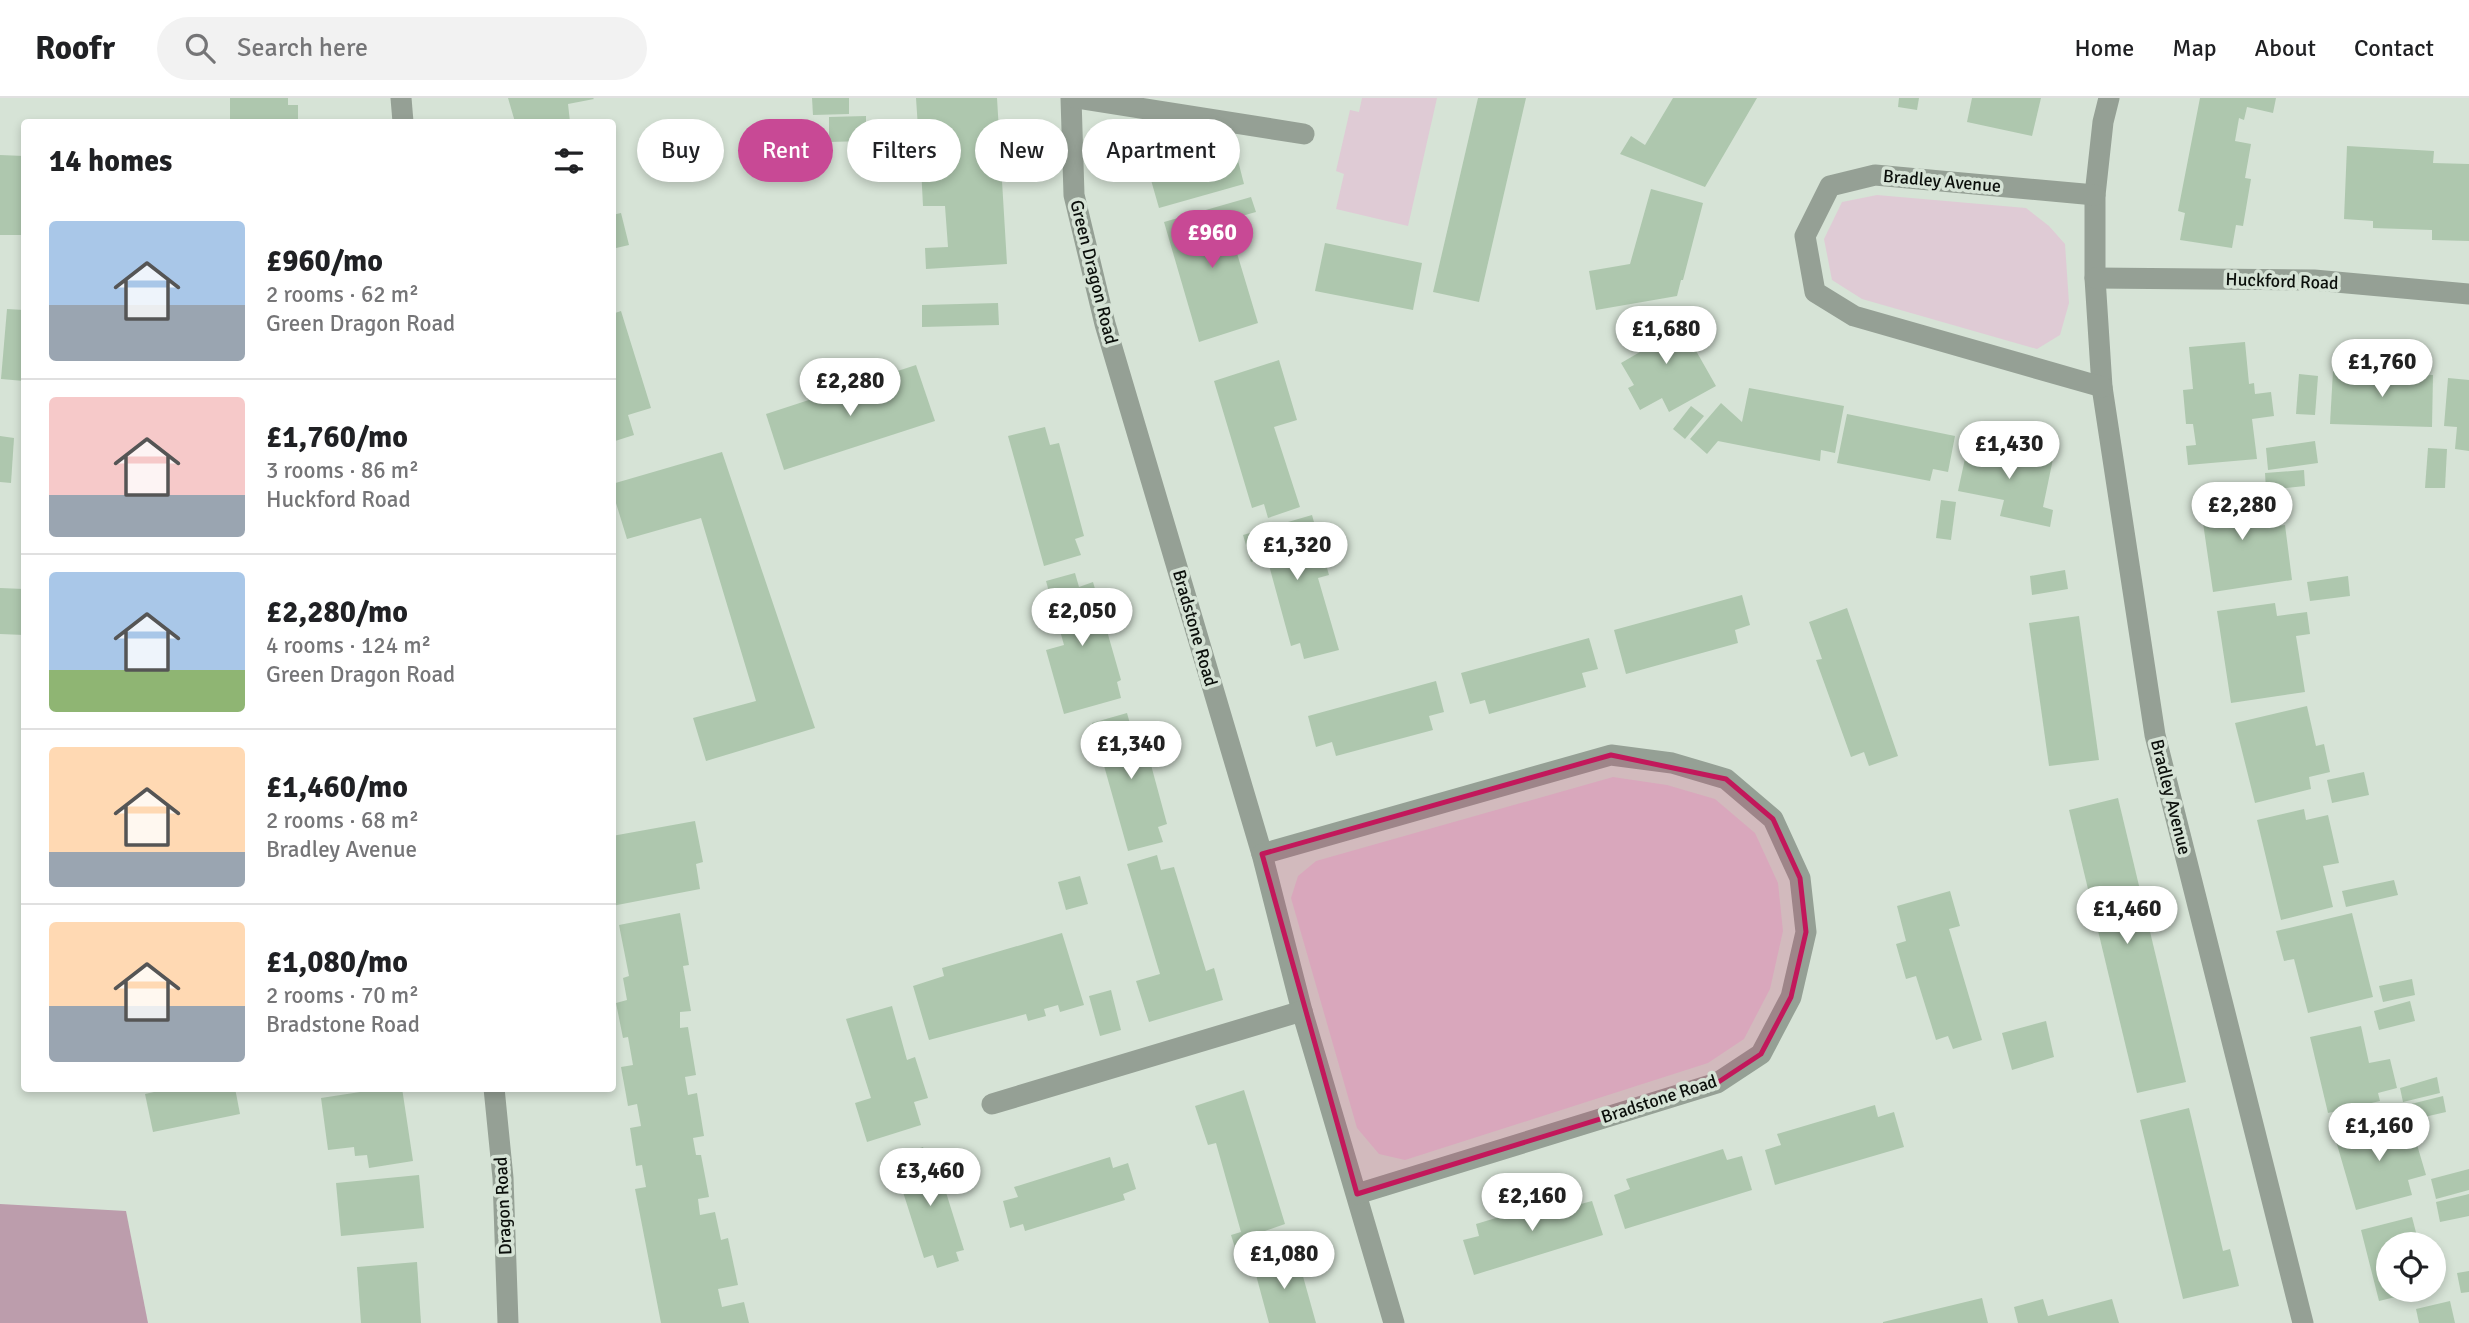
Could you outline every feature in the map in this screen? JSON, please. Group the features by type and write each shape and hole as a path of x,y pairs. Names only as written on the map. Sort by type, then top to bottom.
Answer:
{"street":[{"path":"401,98 403,119"},
{"path":"1073,98 1304,134"},
{"name":"Green Dragon Road","path":"1073,98 1074,195 1105,324 1129,403"},
{"name":"Bradley Avenue","path":"2109,98 2103,122 2095,195 2095,278 2102,387 2155,735 2303,1323"},
{"name":"Bradley Avenue","path":"2095,195 1875,175 1830,186 1805,236 1815,292 1854,316 2102,387"},
{"name":"Huckford Road","path":"2095,278 2314,281 2469,294"},
{"name":"Bradstone Road","path":"1129,403 1262,854 1302,1011 1394,1323"},
{"name":"Bradstone Road","path":"1262,854 1611,755 1672,763 1726,779 1773,819 1800,877 1806,932 1791,998 1761,1054 1717,1083 1357,1194"},
{"path":"992,1104 1302,1011"},
{"name":"Dragon Road","path":"494,1092 503,1178 508,1323"}],"highlighted area":[{"path":"1611,755 1726,779 1773,819 1800,878 1806,932 1791,997 1761,1054 1717,1083 1357,1194 1262,854"}],"shaded area":[{"path":"1362,98 1437,98 1408,226 1336,209 1344,174 1336,171 1350,110 1359,112"},
{"path":"1877,195 2026,208 2049,226 2065,244 2069,303 2060,335 2037,349 1862,299 1832,280 1824,239 1842,202"},
{"path":"1613,777 1667,785 1715,799 1755,833 1778,883 1783,931 1770,989 1744,1039 1708,1063 1405,1160 1379,1154 1357,1128 1291,898 1298,876 1316,861"},
{"path":"0,1204 126,1211 148,1323 0,1323"}],"building":[{"path":"230,98 288,98 288,105 298,105 298,119 230,119"},
{"path":"508,98 594,99 568,104 570,119 514,119"},
{"path":"812,98 849,98 849,114 813,115"},
{"path":"916,98 997,98 998,119 975,119 975,182 1002,182 1007,264 926,269 925,248 948,247 945,206 923,206 922,182 961,182 961,119 917,119"},
{"path":"1478,98 1526,98 1479,302 1433,292"},
{"path":"1673,98 1757,98 1705,187 1620,154 1631,136 1645,145"},
{"path":"1899,98 1919,98 1917,110 1898,107"},
{"path":"1972,98 2041,98 2032,136 1967,122"},
{"path":"2200,98 2276,98 2273,113 2247,107 2244,120 2239,118 2235,141 2251,144 2245,178 2251,179 2243,226 2236,225 2232,248 2180,240 2185,213 2178,211"},
{"path":"866,116 866,119 847,119 847,142 833,142 833,119 829,117"},
{"path":"2347,146 2434,151 2433,163 2469,164 2469,241 2432,240 2432,230 2373,228 2373,221 2344,219"},
{"path":"0,155 21,156 21,235 0,235"},
{"path":"1240,168 1244,184 1159,208 1152,182 1240,182"},
{"path":"1651,189 1703,203 1677,296 1596,310 1589,271 1630,264"},
{"path":"1251,197 1256,212 1227,220 1258,323 1199,342 1164,222"},
{"path":"621,213 629,245 616,248 616,214"},
{"path":"1325,243 1422,263 1413,310 1315,291"},
{"path":"998,303 999,325 922,327 922,305"},
{"path":"7,309 21,310 21,381 1,379"},
{"path":"621,311 651,408 628,415 634,435 616,441 616,313"},
{"path":"1674,312 1716,386 1669,412 1662,398 1640,410 1628,388 1634,385 1621,363 1640,352 1630,336"},
{"path":"2245,342 2249,384 2254,383 2255,394 2271,392 2274,416 2252,419 2257,459 2188,465 2186,446 2196,445 2193,424 2186,424 2183,390 2193,389 2189,347"},
{"path":"1279,360 1297,420 1274,427 1300,507 1268,518 1264,504 1252,508 1214,381"},
{"path":"916,365 935,421 784,470 766,414"},
{"path":"2333,371 2433,375 2432,427 2330,424"},
{"path":"2299,374 2318,376 2315,415 2296,414"},
{"path":"2448,378 2469,380 2469,451 2455,449 2457,427 2444,426"},
{"path":"1749,388 1844,406 1835,453 1821,450 1820,461 1718,441 1707,454 1690,439 1721,403 1742,422"},
{"path":"1691,406 1704,416 1685,439 1673,429"},
{"path":"1847,414 1955,436 1948,472 1933,469 1930,481 1837,463"},
{"path":"1045,427 1050,445 1059,443 1084,536 1075,539 1081,555 1044,566 1008,436"},
{"path":"0,436 14,438 11,483 0,482"},
{"path":"1969,440 2053,459 2043,507 2053,510 2050,527 2000,516 2004,500 1958,491"},
{"path":"2315,441 2318,463 2268,470 2266,448"},
{"path":"2428,448 2447,449 2445,488 2425,488"},
{"path":"722,452 815,728 706,761 693,718 756,701 701,518 627,539 616,503 616,483"},
{"path":"2304,470 2305,486 2266,490 2265,473"},
{"path":"2258,487 2263,528 2285,525 2292,580 2213,592 2199,495"},
{"path":"1941,500 1956,502 1951,540 1936,538"},
{"path":"1312,515 1329,575 1318,578 1339,650 1304,659 1300,643 1291,646 1267,558 1251,562 1243,535"},
{"path":"2065,570 2068,589 2032,595 2030,576"},
{"path":"1075,573 1079,587 1093,582 1121,680 1117,682 1121,698 1064,714 1046,650 1064,645 1046,581"},
{"path":"2348,576 2350,596 2310,601 2307,582"},
{"path":"0,588 21,589 21,635 0,634"},
{"path":"1742,595 1750,625 1735,630 1738,643 1626,674 1614,630"},
{"path":"2275,603 2277,616 2307,612 2310,634 2296,636 2305,692 2231,703 2217,611"},
{"path":"1847,608 1898,756 1869,766 1864,752 1851,757 1816,660 1822,659 1809,622"},
{"path":"2079,616 2099,760 2049,766 2029,623"},
{"path":"1589,638 1598,669 1582,673 1586,687 1489,714 1485,700 1470,704 1461,673"},
{"path":"1436,681 1444,712 1429,716 1433,730 1336,756 1332,742 1316,747 1308,716"},
{"path":"2307,706 2316,746 2324,744 2330,772 2309,777 2311,789 2255,803 2235,723"},
{"path":"1127,713 1132,731 1141,728 1167,824 1158,827 1163,842 1128,851 1092,723"},
{"path":"2364,772 2369,795 2332,803 2327,780"},
{"path":"2118,798 2186,1082 2137,1093 2069,810"},
{"path":"2304,809 2306,820 2328,815 2339,863 2323,866 2333,907 2281,920 2257,820"},
{"path":"695,821 703,862 696,864 700,889 616,905 616,835"},
{"path":"1157,855 1161,870 1174,867 1206,971 1214,968 1223,1000 1149,1022 1136,981 1160,974 1127,864"},
{"path":"1080,876 1088,904 1066,910 1058,882"},
{"path":"2394,880 2398,895 2346,907 2342,891"},
{"path":"1950,891 1960,926 1949,929 1982,1040 1953,1049 1948,1036 1936,1040 1916,976 1906,979 1896,944 1906,941 1897,906"},
{"path":"680,913 689,965 683,966 691,1011 680,1012 680,1028 688,1027 696,1075 685,1077 688,1095 697,1093 704,1136 693,1138 696,1155 701,1155 709,1197 698,1199 700,1215 715,1212 721,1240 728,1238 738,1285 718,1289 722,1307 744,1302 749,1323 661,1323 635,1189 646,1187 642,1165 636,1166 630,1128 641,1126 637,1104 628,1106 621,1067 633,1065 628,1037 623,1038 616,1003 627,1000 623,978 629,976 619,925"},
{"path":"2352,913 2373,997 2308,1013 2294,959 2284,961 2276,931"},
{"path":"1062,933 1084,1005 1060,1012 1058,1005 1044,1009 1046,1016 1028,1021 1026,1014 929,1040 913,986 944,976 942,968"},
{"path":"2412,979 2415,995 2383,1002 2379,986"},
{"path":"1111,990 1121,1030 1100,1036 1089,996"},
{"path":"2410,1001 2415,1021 2379,1030 2374,1011"},
{"path":"892,1006 907,1060 915,1057 928,1098 914,1102 921,1125 867,1142 855,1103 871,1098 846,1019"},
{"path":"2046,1021 2054,1057 2012,1070 2002,1033"},
{"path":"2361,1026 2369,1063 2390,1059 2397,1088 2378,1093 2380,1101 2328,1113 2310,1037"},
{"path":"2437,1077 2440,1093 2403,1102 2400,1088"},
{"path":"1244,1090 1285,1224 1262,1232 1266,1245 1237,1254 1231,1235 1241,1232 1216,1143 1208,1145 1195,1106"},
{"path":"236,1092 240,1114 153,1132 145,1094"},
{"path":"360,1092 403,1092 413,1161 369,1168 367,1155 355,1156 354,1147 328,1150 321,1098"},
{"path":"2443,1096 2446,1112 2407,1121 2403,1106"},
{"path":"1875,1105 1878,1117 1894,1112 1904,1147 1775,1185 1765,1150 1781,1145 1777,1134"},
{"path":"2189,1108 2223,1251 2230,1249 2239,1286 2183,1299 2140,1120"},
{"path":"2390,1118 2394,1133 2412,1128 2426,1175 2408,1180 2412,1195 2356,1210 2334,1134"},
{"path":"923,1147 926,1156 934,1154 964,1250 956,1252 959,1261 937,1268 933,1255 924,1258 896,1170 905,1168 901,1155"},
{"path":"1723,1149 1727,1160 1742,1156 1752,1190 1625,1229 1614,1195 1630,1189 1626,1179"},
{"path":"1110,1157 1113,1168 1128,1163 1136,1189 1123,1194 1125,1200 1025,1231 1023,1224 1010,1228 1003,1201 1018,1197 1014,1187"},
{"path":"2469,1169 2469,1190 2436,1199 2431,1179"},
{"path":"419,1175 424,1228 341,1236 336,1183"},
{"path":"2469,1194 2469,1216 2440,1222 2436,1202"},
{"path":"1573,1195 1577,1205 1592,1201 1603,1235 1474,1275 1463,1240 1479,1236 1476,1224"},
{"path":"2412,1217 2416,1232 2376,1232 2376,1289 2361,1230"},
{"path":"1284,1251 1287,1265 1299,1262 1316,1323 1269,1323 1256,1275 1262,1274 1258,1259"},
{"path":"417,1262 421,1323 361,1323 357,1267"},
{"path":"2469,1271 2469,1292 2461,1293 2457,1273"},
{"path":"1982,1298 1988,1323 1883,1323 1883,1322"},
{"path":"2043,1299 2048,1316 2112,1299 2119,1323 2018,1323 2014,1307"},
{"path":"2450,1301 2455,1323 2419,1323 2416,1309"}]}
